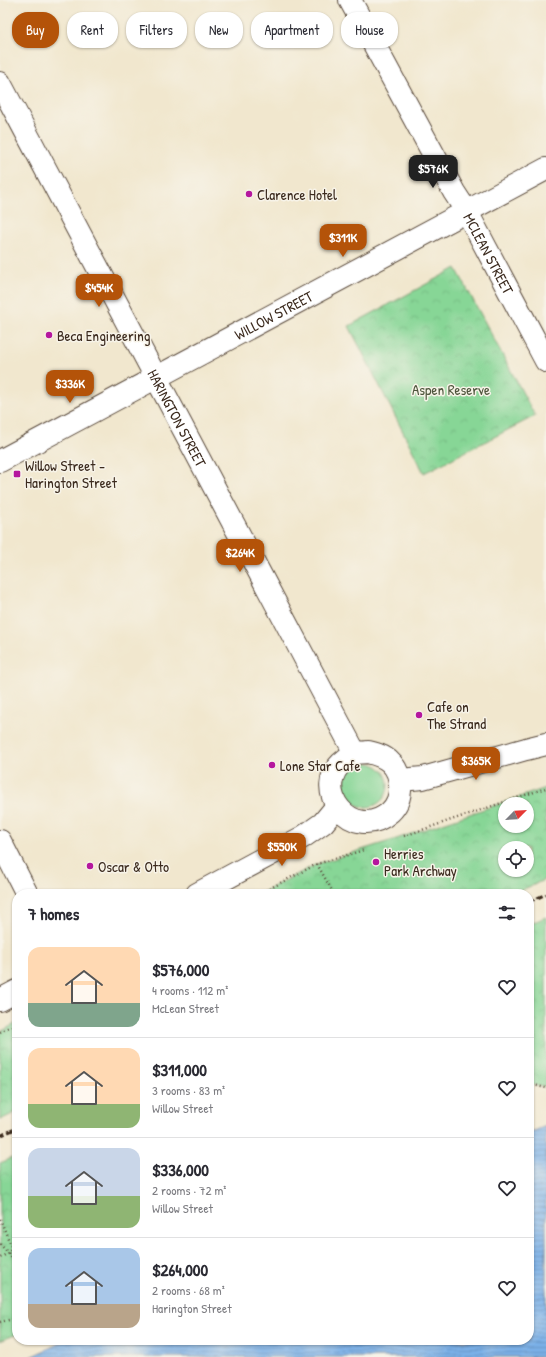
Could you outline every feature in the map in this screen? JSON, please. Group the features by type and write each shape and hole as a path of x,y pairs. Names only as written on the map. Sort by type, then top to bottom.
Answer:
{"street":[{"name":"MCLEAN STREET","path":"350,0 454,192 467,212 546,361"},
{"name":"HARINGTON STREET","path":"0,83 355,753"},
{"name":"WILLOW STREET","path":"0,461 546,169"},
{"path":"400,780 423,778 546,744"},
{"path":"368,752 379,755 390,762 400,780 398,800 392,810 383,818 365,822 356,821 345,815 337,806 332,795 331,783 333,775 339,765 355,753 368,752"},
{"path":"207,889 303,837 323,823 337,806"},
{"path":"0,841 24,889"},
{"path":"0,1000 12,994"}],"path":[{"path":"317,864 331,889"},
{"path":"0,1032 12,1026"},
{"path":"534,1085 546,1088"},
{"path":"0,1219 12,1248 8,1253 0,1258"},
{"path":"0,1244 12,1258"},
{"path":"0,1322 12,1319"}],"green space":[{"name":"Aspen Reserve","path":"456,268 535,416 424,473 349,326"},
{"path":"366,763 378,767 384,773 388,785 384,797 378,803 366,807 354,803 348,797 344,785 348,773 354,767"},
{"path":"546,788 546,879 524,889 269,889 317,864 498,804 498,833 534,833 534,797 520,797"},
{"path":"546,917 546,1088 534,1085 534,922"},
{"path":"12,1026 12,1114 0,1120 0,1032"},
{"path":"12,1158 12,1336 0,1341 0,1163"}],"water":[{"path":"546,1126 546,1357 30,1357 56,1345 534,1345 534,1131"}],"railway":[{"path":"534,900 546,894"},
{"path":"0,1136 12,1130"}],"place":[{"name":"Clarence Hotel","path":"249,194"},
{"name":"Beca Engineering","path":"49,335"},
{"name":"Willow Street - Harington Street","path":"17,474"},
{"name":"Cafe on The Strand","path":"419,715"},
{"name":"Lone Star Cafe","path":"272,765"},
{"name":"Herries Park Archway","path":"376,862"},
{"name":"Oscar & Otto","path":"90,866"}]}
